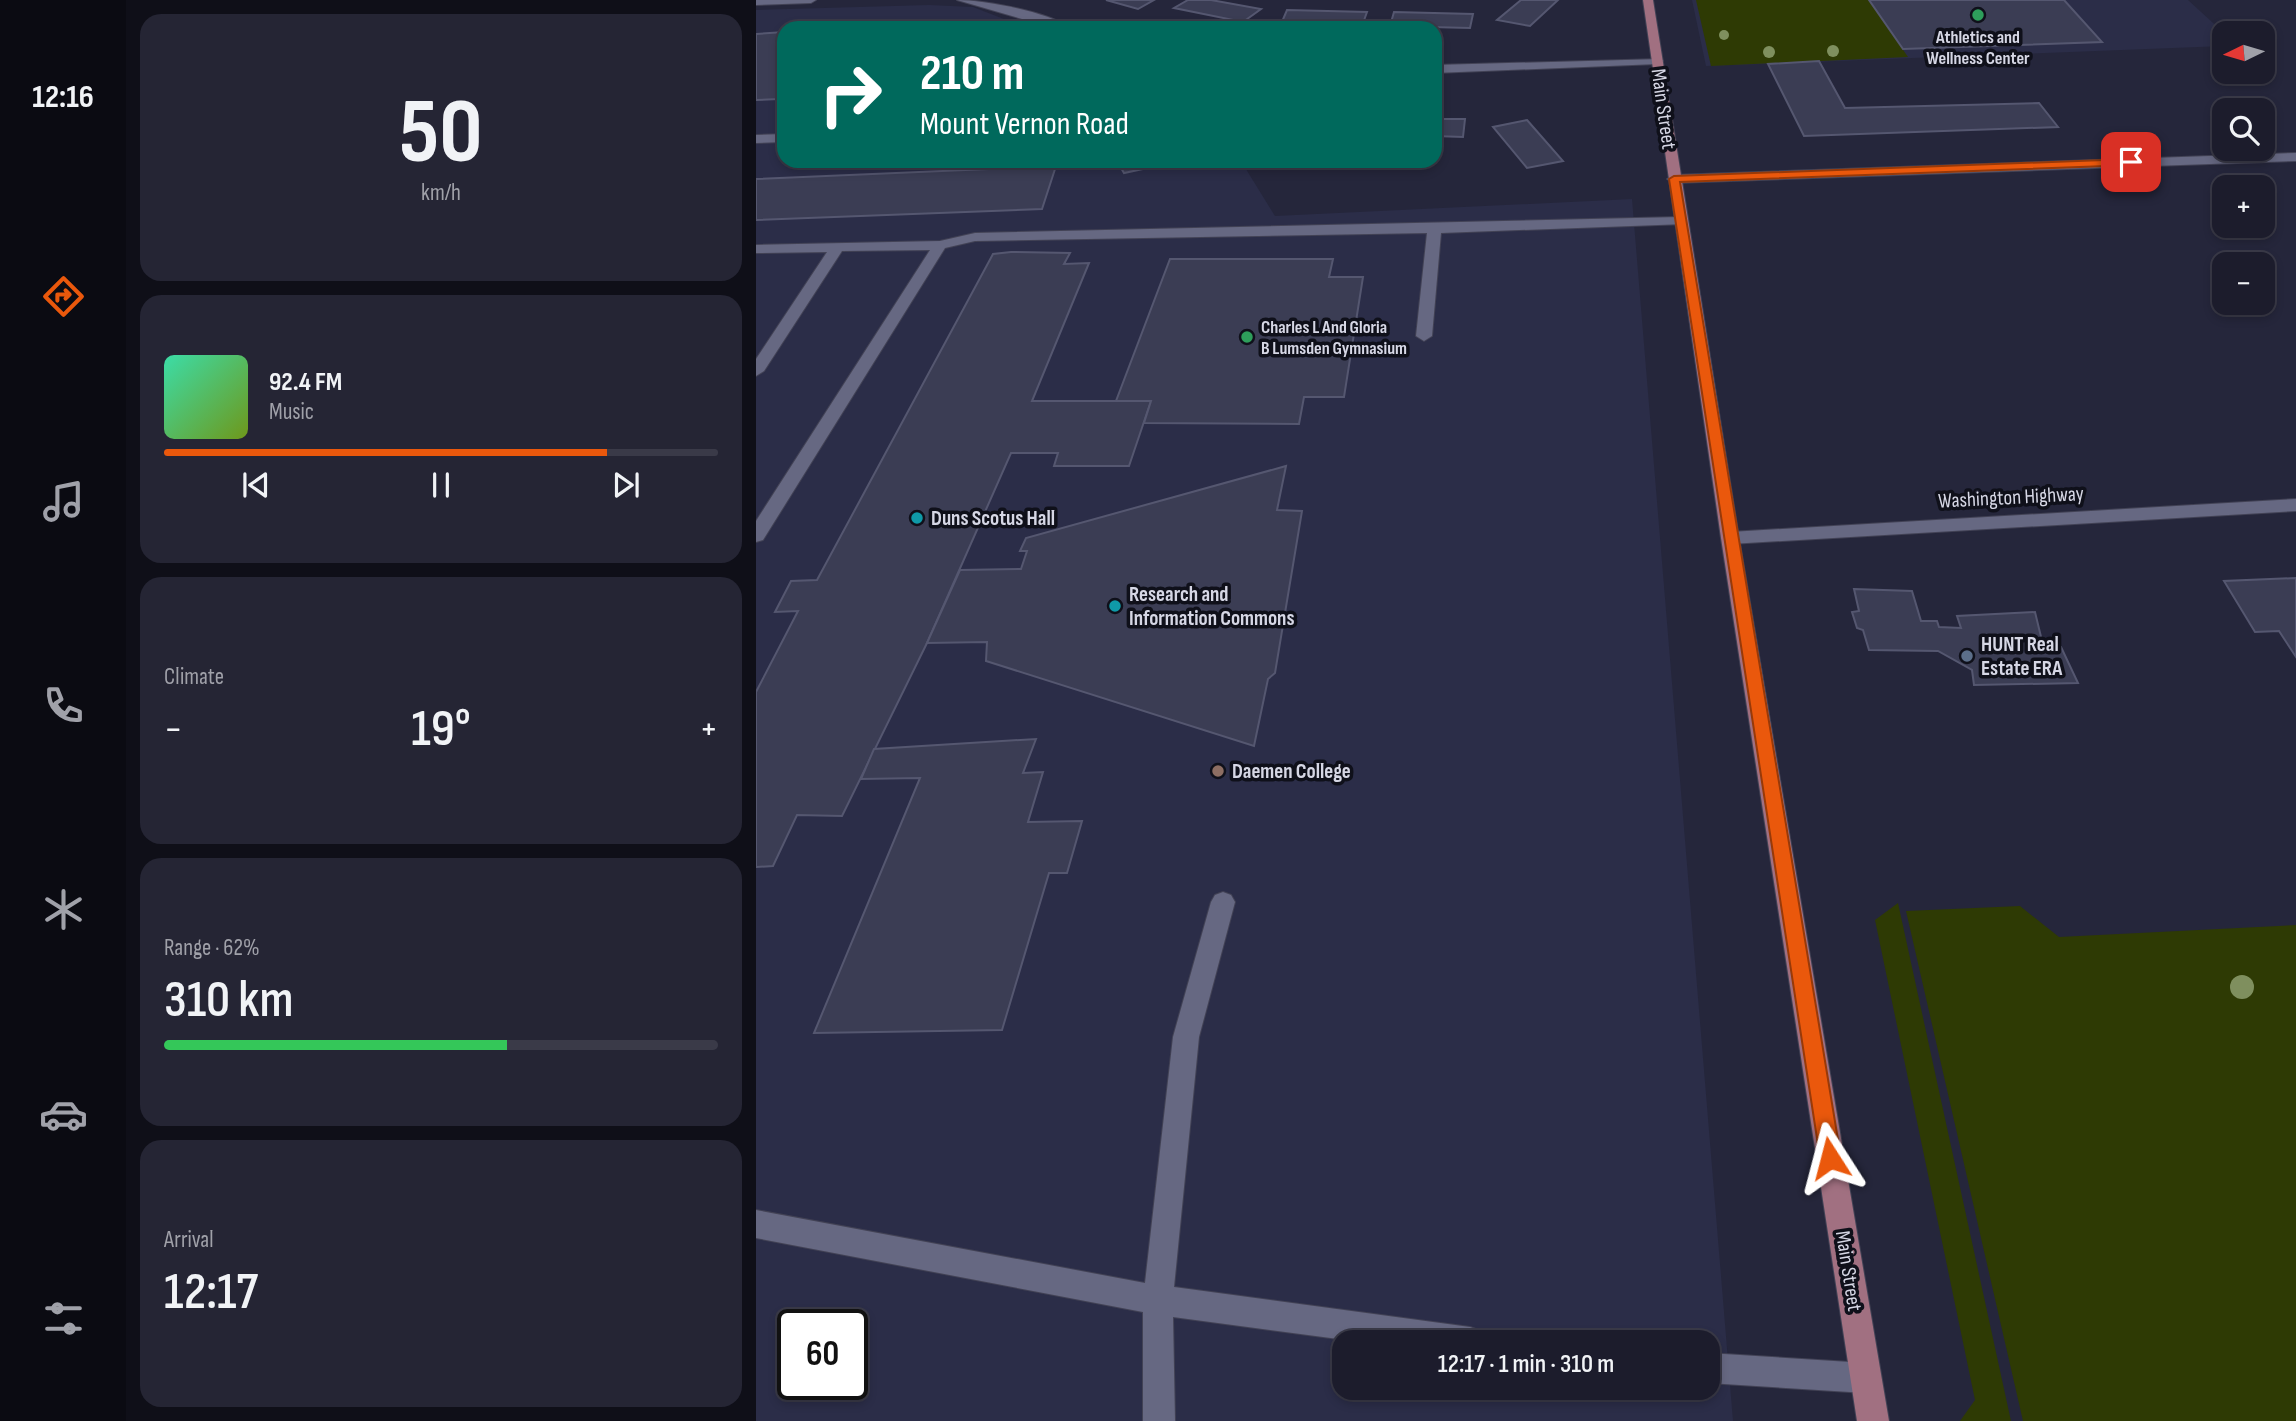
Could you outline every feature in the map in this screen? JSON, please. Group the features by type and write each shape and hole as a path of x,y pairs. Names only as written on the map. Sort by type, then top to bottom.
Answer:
{"main road":[{"name":"Main Street","path":"1648,0 1730,538 1873,1421"}],"street":[{"path":"756,2 811,0"},
{"path":"962,0 1043,21"},
{"path":"1442,69 1657,61"},
{"path":"756,139 777,138"},
{"path":"1674,179 2296,157"},
{"path":"756,249 940,245 986,237 1434,229 1681,221"},
{"path":"1424,336 1434,229"},
{"path":"756,536 940,245"},
{"path":"756,371 838,246"},
{"name":"Washington Highway","path":"1730,538 2296,505"},
{"path":"1159,1421 1158,1300 1186,1037 1223,902"},
{"path":"756,1224 1158,1300 1381,1330"},
{"path":"1720,1369 1866,1378"}],"shaded area":[{"path":"1692,0 2188,0 2212,22 2212,46 1706,66"},
{"name":"Daemen College","path":"929,5 973,7 1009,21 777,21 777,168 1245,168 1275,216 1632,199 1733,1421 756,1421 756,10"}],"green space":[{"path":"1696,0 1869,0 1908,57 1711,66"},
{"path":"1898,903 2011,1421 1960,1421 1975,1400 1875,920"},
{"path":"2020,906 2059,937 2296,925 2296,1421 2023,1421 1906,911"}],"building":[{"path":"1106,0 1154,0 1138,9"},
{"path":"1188,0 1211,0 1261,9 1244,21 1238,21 1174,8"},
{"path":"1521,0 1558,0 1530,26 1497,20"},
{"name":"Athletics and Wellness Center","path":"1869,0 2064,0 2102,42 1903,49"},
{"path":"1287,10 1367,12 1364,21 1282,21"},
{"path":"1394,12 1473,14 1470,28 1442,27 1442,21 1391,21"},
{"path":"777,32 777,99 756,100 756,34"},
{"path":"1819,61 1845,108 2039,103 2058,127 1804,136 1768,64"},
{"path":"1442,119 1465,119 1463,137 1442,136"},
{"path":"1527,120 1563,161 1527,168 1493,127"},
{"path":"1055,168 1042,209 756,220 756,179"},
{"path":"1121,168 1147,168 1124,173"},
{"name":"Duns Scotus Hall","path":"1070,253 1064,264 1089,263 1032,401 1151,401 1129,466 1054,466 1058,453 1011,453 927,643 842,816 797,815 773,866 756,867 756,692 798,611 775,612 791,581 817,580 993,254"},
{"name":"Charles L And Gloria B Lumsden Gymnasium","path":"1170,259 1333,259 1329,277 1363,277 1344,397 1304,397 1299,424 1144,423 1151,401 1116,401"},
{"name":"Research and Information Commons","path":"1286,466 1277,510 1302,511 1275,673 1268,679 1254,746 986,661 987,642 927,643 960,570 1021,569 1027,551 1020,551 1026,538"},
{"path":"2296,578 2296,657 2279,631 2255,632 2224,581"},
{"path":"1854,589 1912,591 1921,621 1937,621 1939,627 1961,628 1957,616 2035,612 2043,645 2061,647 2078,683 1974,685 1972,670 1938,651 1869,650 1863,630 1857,628 1852,612 1859,611"},
{"path":"1036,739 1023,773 1043,772 1028,822 1082,821 1067,873 1049,873 1002,1030 814,1033 920,778 861,779 874,749"}],"place":[{"name":"Athletics and Wellness Center","path":"1978,15"},
{"name":"Charles L And Gloria B Lumsden Gymnasium","path":"1247,337"},
{"name":"Duns Scotus Hall","path":"917,518"},
{"name":"Research and Information Commons","path":"1115,606"},
{"name":"HUNT Real Estate ERA","path":"1967,656"},
{"name":"Daemen College","path":"1218,771"}],"route":[{"path":"1830,1158 1674,179 2131,162"}]}
